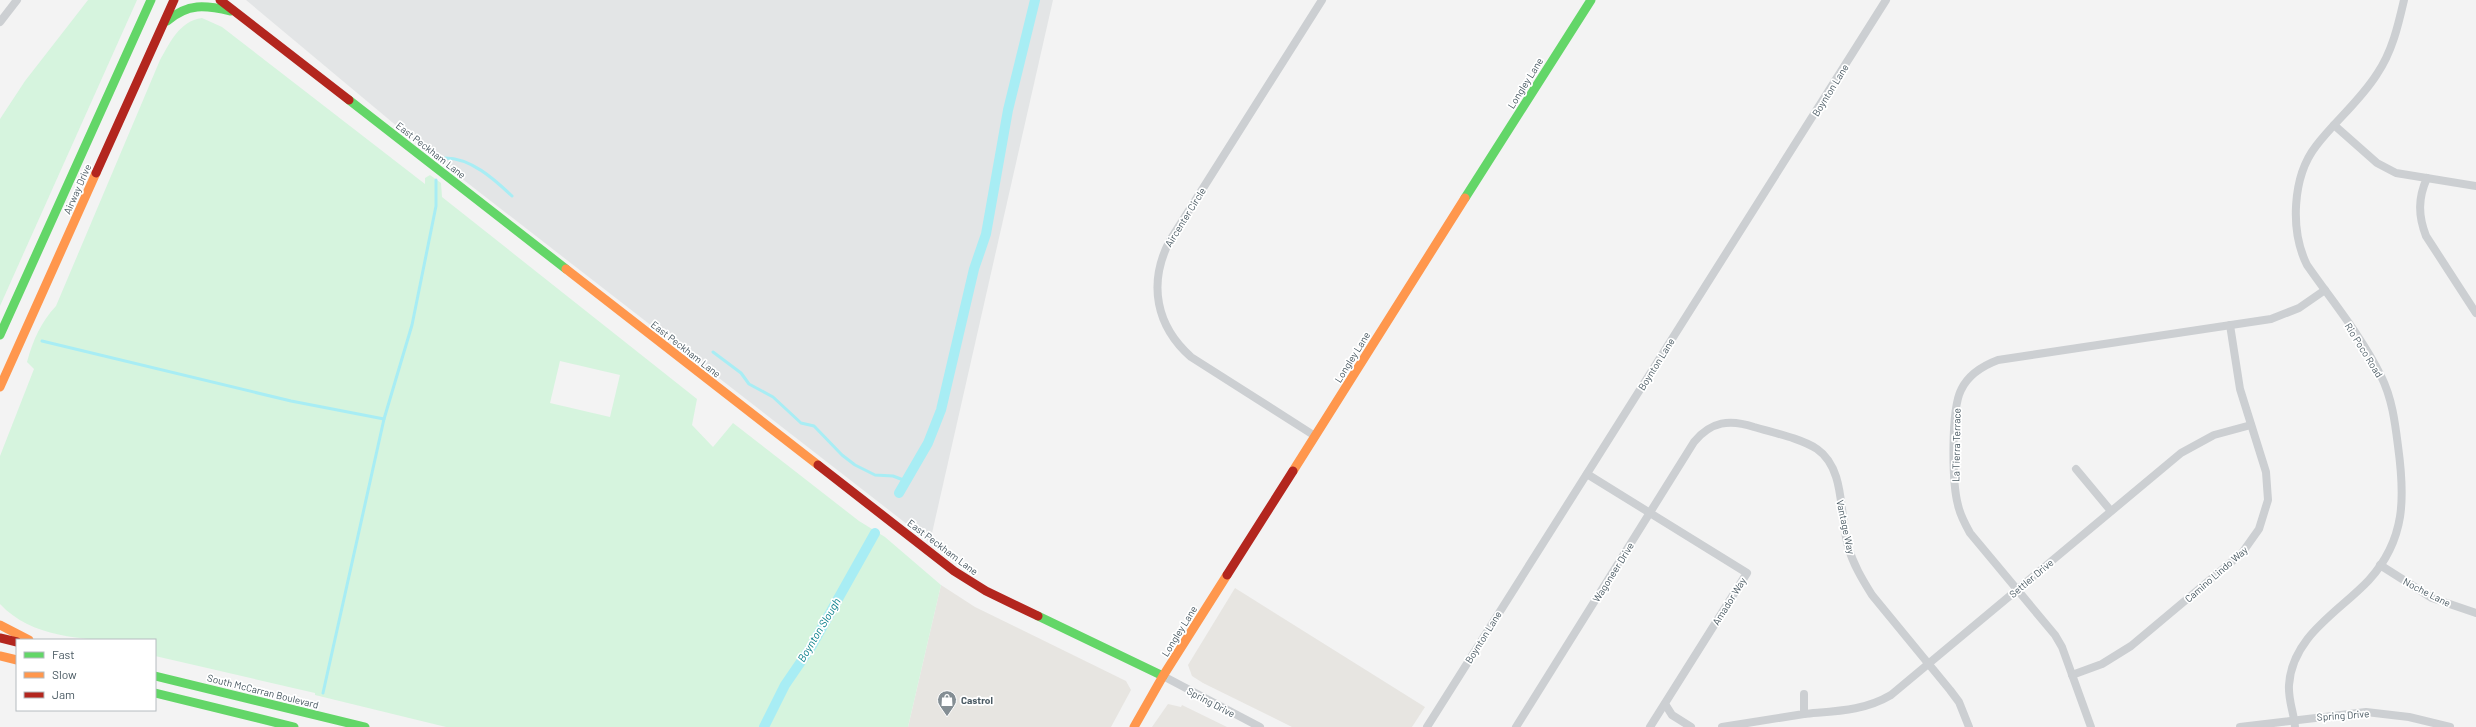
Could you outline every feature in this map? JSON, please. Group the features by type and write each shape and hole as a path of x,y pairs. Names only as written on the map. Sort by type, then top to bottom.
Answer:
{"main road":[{"path":"143,18 146,0"},
{"path":"143,18 151,0"},
{"name":"Airway Drive","path":"0,387 174,0"},
{"name":"East Peckham Lane","path":"220,0 954,571 986,591 1163,676"},
{"path":"227,0 237,12"},
{"name":"Longley Lane","path":"1134,727 1163,676 1591,0"},
{"path":"160,30 174,14 191,3 237,12"},
{"name":"Airway Drive","path":"0,335 143,18"},
{"path":"0,625 27,639"},
{"path":"0,638 16,642"},
{"path":"0,656 16,660"},
{"name":"South McCarran Boulevard","path":"156,676 366,727"},
{"path":"156,693 294,727"}],"street":[{"path":"0,22 17,0"},
{"name":"Aircenter Circle","path":"1315,436 1191,357 1180,348 1164,324 1158,305 1156,284 1158,269 1169,242 1322,0"},
{"name":"Boynton Lane","path":"1427,727 1886,0"},
{"name":"Rio Poco Road","path":"2295,723 2290,700 2289,686 2295,658 2302,645 2311,634 2369,579 2380,565 2396,535 2403,500 2403,482 2394,414 2386,389 2372,359 2301,252 2296,230 2295,208 2308,158 2315,146 2378,73 2395,35 2404,0"},
{"path":"2334,125 2385,168 2428,178 2476,186"},
{"path":"2428,178 2420,200 2421,224 2426,236 2476,313"},
{"name":"La Tierra Terrace","path":"2091,727 2072,675 2055,635 1970,532 1958,506 1955,491 1955,414 1961,390 1968,380 1982,368 1998,360 2230,325 2284,314 2325,290"},
{"name":"Camino Lindo Way","path":"2072,675 2102,664 2131,646 2242,553 2252,541 2265,515 2268,486 2266,472 2240,389 2230,325"},
{"name":"Vantage Way","path":"1717,424 1741,423 1808,444 1825,456 1836,475 1847,544 1859,575 1872,595 1959,702 1969,727"},
{"name":"Wagoneer Drive","path":"1516,727 1694,442 1708,429 1717,424"},
{"name":"Settler Drive","path":"1722,727 1804,714 1853,710 1879,702 1892,695 2181,453 2197,443 2233,428 2251,425"},
{"path":"2076,469 2111,511"},
{"name":"Amador Way","path":"1587,474 1746,573 1650,727"},
{"name":"Noche Lane","path":"2380,565 2432,598 2476,613"},
{"name":"Spring Drive","path":"1163,676 1260,727"},
{"path":"1804,694 1804,714"},
{"path":"1665,704 1675,718 1691,727"},
{"name":"Spring Drive","path":"2240,727 2295,723 2366,712 2389,714 2421,724 2450,727"}],"shaded area":[{"path":"246,0 1053,0 930,542 429,153"},
{"path":"941,585 975,607 1126,681 1131,690 1111,727 908,727"},
{"path":"1235,588 1425,707 1412,727 1292,727 1203,683 1192,676 1188,665"},
{"path":"1168,704 1181,707 1182,705 1227,727 1152,727"}],"green space":[{"path":"88,0 137,0 0,306 0,119 25,81"},
{"path":"202,18 222,27 425,184 425,178 430,175 441,183 442,197 697,399 692,425 713,447 733,423 859,521 885,537 941,585 908,727 446,727 315,695 315,693 156,656 156,639 93,639 52,633 15,617 0,604 0,456 34,369 27,362 29,354 42,325 56,306 160,60 176,34 187,23","holes":["560,361 620,375 610,417 550,403"]}],"waterway":[{"path":"899,493 928,443 941,410 974,269 986,234 1008,110 1035,0"},
{"path":"445,158 464,162 482,171 512,196"},
{"path":"323,693 384,419 412,325 436,206 436,180"},
{"path":"42,341 291,401 384,419"},
{"path":"713,352 741,373 749,384 773,397 801,423 814,426 842,455 855,465 875,475 893,476 906,481"},
{"name":"Boynton Slough","path":"764,727 785,685 811,647 875,533"}],"traffic: fast":[{"path":"0,335 151,0"},
{"path":"1465,198 1591,0"},
{"path":"167,21 182,11 190,8 205,7 231,11"},
{"path":"349,100 566,269"},
{"path":"1038,616 1163,676"},
{"path":"156,676 365,727"},
{"path":"156,693 294,727"}],"traffic: slow":[{"path":"0,387 96,173"},
{"path":"1293,471 1465,198"},
{"path":"566,269 818,465"},
{"path":"1134,727 1163,676 1227,575"},
{"path":"0,625 27,639"},
{"path":"0,656 16,660"}],"traffic: jam":[{"path":"96,173 174,0"},
{"path":"220,0 349,100"},
{"path":"818,465 954,571 986,591 1038,616"},
{"path":"1227,575 1293,471"},
{"path":"0,638 16,642"}],"place":[{"name":"Castrol","path":"947,717"}]}
